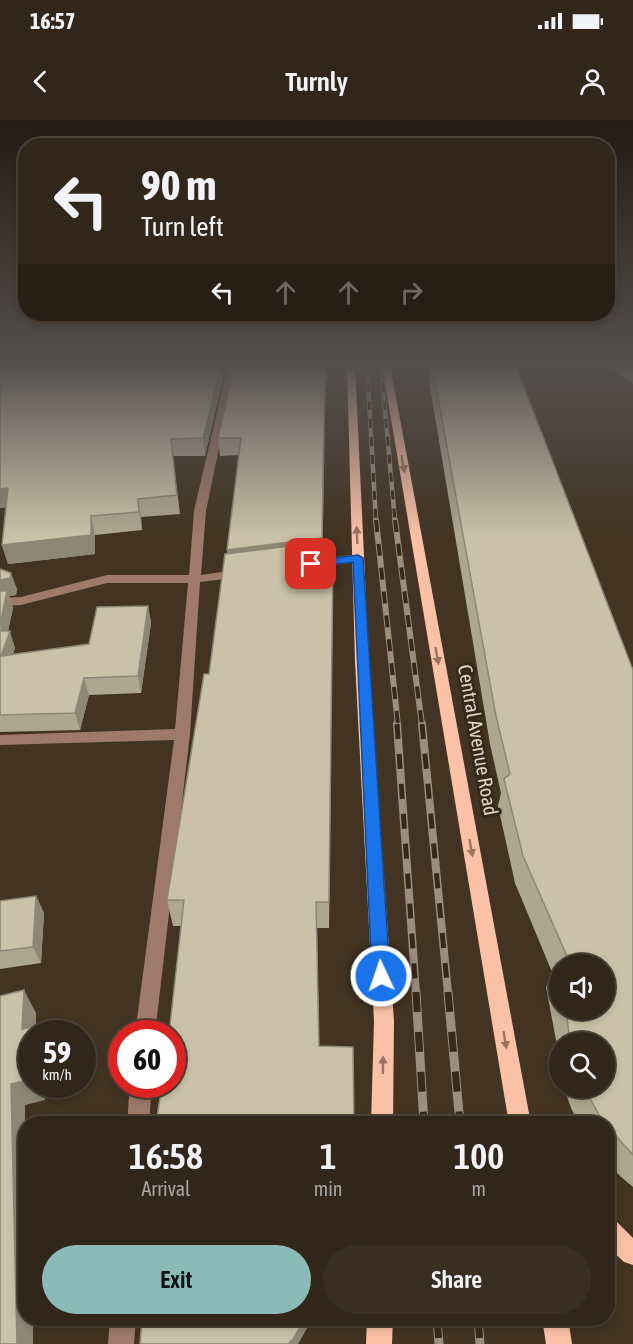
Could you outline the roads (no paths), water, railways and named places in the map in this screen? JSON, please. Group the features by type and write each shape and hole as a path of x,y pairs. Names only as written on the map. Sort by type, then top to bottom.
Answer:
{"main road":[{"path":"353,422 358,558 384,1022 382,1116"},
{"name":"Central Avenue Road","path":"396,422 519,1116"},
{"path":"615,1237 633,1253"},
{"path":"379,1344 380,1326"},
{"path":"557,1326 560,1344"}],"street":[{"path":"147,1020 182,734 200,511 219,422"},
{"path":"300,566 358,558"},
{"path":"0,602 21,601 107,579 195,579 253,571"},
{"path":"0,740 182,734"},
{"path":"139,1116 140,1098"},
{"path":"121,1344 122,1326"}],"railway":[{"path":"370,422 376,521"},
{"path":"386,422 395,521"},
{"path":"376,520 398,725"},
{"path":"395,520 422,725"},
{"path":"397,724 416,993"},
{"path":"422,724 448,993"},
{"path":"416,992 424,1116"},
{"path":"448,992 459,1116"},
{"path":"438,1326 439,1344"},
{"path":"479,1326 480,1344"}]}
